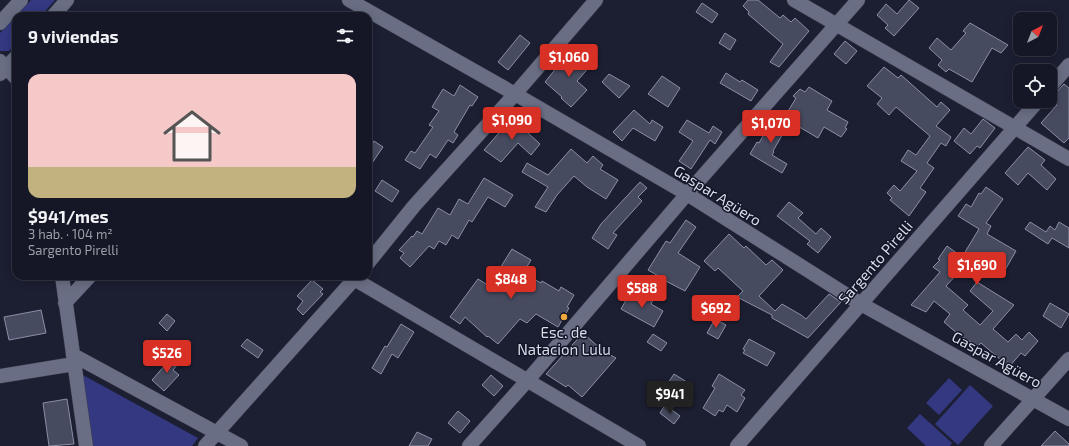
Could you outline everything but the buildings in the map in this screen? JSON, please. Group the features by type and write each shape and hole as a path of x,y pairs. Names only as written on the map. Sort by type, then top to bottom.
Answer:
{"street":[{"path":"0,23 21,0"},
{"path":"56,12 67,0"},
{"name":"Gaspar Agüero","path":"349,0 370,12"},
{"path":"372,258 414,206 515,94 596,0"},
{"path":"794,0 1069,158"},
{"path":"469,446 527,381 687,194 858,0"},
{"name":"Gaspar Agüero","path":"372,13 687,194 861,304 1034,398 1069,419"},
{"path":"1057,79 1069,65"},
{"name":"Sargento Pirelli","path":"737,446 1032,108"},
{"path":"62,280 86,446"},
{"path":"65,302 86,280"},
{"path":"205,446 351,280"},
{"path":"359,280 527,381 639,446"},
{"path":"0,376 74,359 217,432 241,446"},
{"path":"991,446 1069,359"}],"shaded area":[{"path":"31,0 55,0 44,12 20,12"},
{"path":"12,20 12,48 9,51 0,51 0,33"},
{"path":"81,374 198,438 192,446 92,446"},
{"path":"949,378 962,390 939,415 926,403"},
{"path":"970,385 993,406 958,445 935,424"},
{"path":"920,414 952,443 950,446 926,446 907,428"}],"place":[{"name":"Esc. de Natacion Lulu","path":"564,317"}]}
